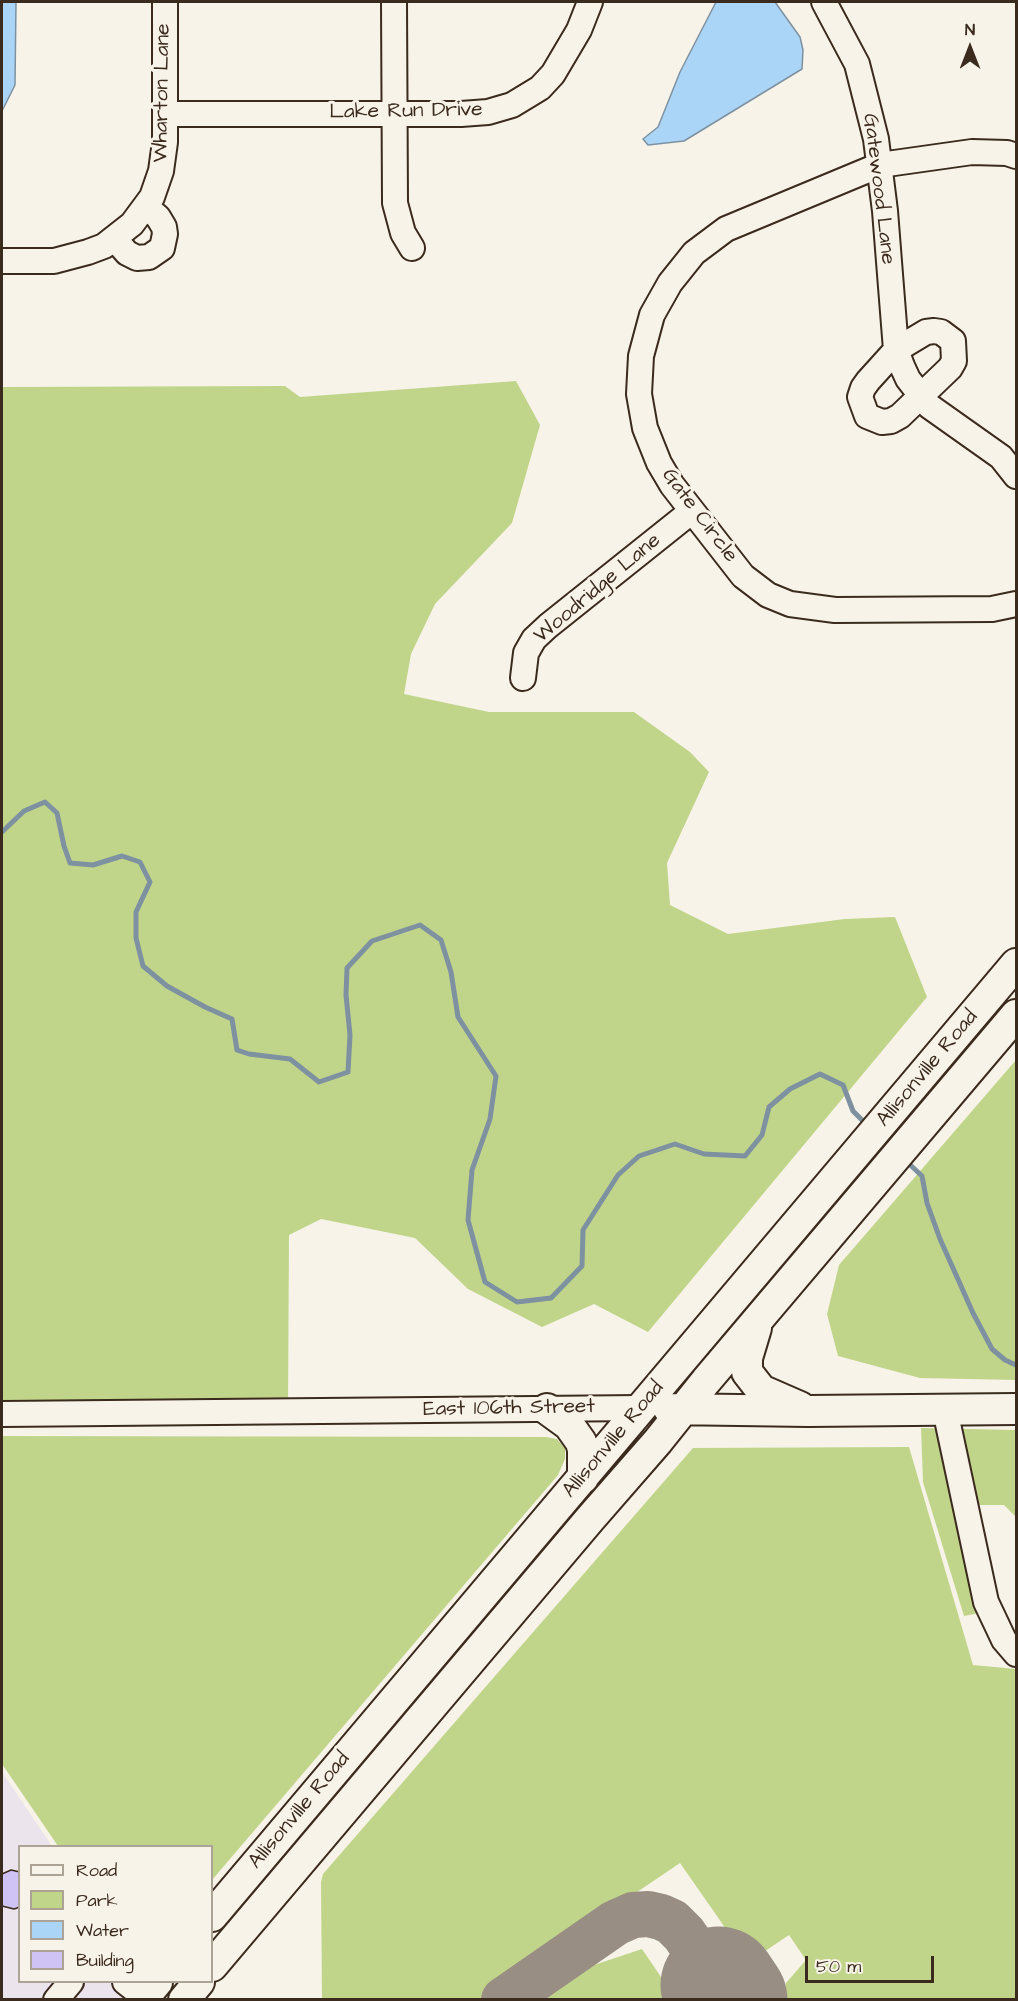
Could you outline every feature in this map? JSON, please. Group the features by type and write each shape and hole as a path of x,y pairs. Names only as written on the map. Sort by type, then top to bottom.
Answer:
{"main road":[{"name":"Allisonville Road","path":"213,1915 1017,964"},
{"name":"Allisonville Road","path":"213,1965 1017,1015"},
{"path":"758,1321 747,1358 747,1372 761,1390 808,1411"},
{"name":"East 106th Street","path":"641,1408 808,1411 1011,1409"},
{"path":"547,1409 569,1425 581,1442 583,1478"},
{"path":"184,2000 198,1983"}],"street":[{"name":"Wharton Lane","path":"2,261 54,261 104,246 132,224 146,207 161,171 165,142 165,2"},
{"path":"394,2 395,202 404,233 412,248"},
{"name":"Lake Run Drive","path":"165,114 488,112 512,105 540,88 553,75 579,30 590,2"},
{"name":"Gatewood Lane","path":"824,2 857,64 876,139 896,350 908,378 929,406 1001,457 1017,476"},
{"name":"Gate Circle","path":"1017,156 1006,153 972,152 880,165 726,229 694,253 669,283 652,315 641,356 639,394 645,428 659,463 672,485 743,576 768,595 790,604 835,610 992,609 1017,604"},
{"path":"114,238 127,253 137,258 149,257 162,248 164,227 158,217 146,207"},
{"path":"926,332 941,332 953,341 954,361 950,369 921,396 907,411 891,421 875,421 867,416 860,397 863,388 896,350 926,332"},
{"name":"Woodridge Lane","path":"523,678 526,653 534,639 693,512"},
{"name":"East 106th Street","path":"2,1414 641,1408"},
{"path":"949,1409 948,1424 986,1602 1012,1640"},
{"path":"56,2000 70,1983"}],"shaded area":[{"path":"2,1772 51,1845 18,1845 18,1983 135,1983 122,1999 2,1999"}],"green space":[{"path":"516,381 540,425 512,523 435,604 411,654 404,694 489,712 634,712 690,752 709,772 667,863 670,905 728,934 845,919 895,917 927,997 648,1332 594,1304 542,1327 468,1289 415,1238 321,1219 289,1235 288,1404 2,1406 2,387 285,386 300,397"},
{"path":"1016,1060 1016,1380 920,1378 838,1356 827,1314 839,1265"},
{"path":"921,1428 1016,1430 1016,1517 1004,1505 954,1505 980,1613 964,1616 923,1482"},
{"path":"2,1436 546,1437 557,1439 565,1448 565,1459 558,1475 213,1879 213,1845 57,1845 2,1764"},
{"path":"909,1447 973,1665 1016,1669 1016,1999 784,1999 786,1983 806,1960 789,1935 749,1962 680,1863 479,1999 322,1999 321,1882 323,1874 693,1448"},
{"path":"642,1949 676,1999 538,1999 585,1968"}],"water":[{"path":"2,2 16,2 15,85 2,111"},
{"path":"716,2 775,2 800,37 803,50 802,69 684,141 648,145 643,139 658,127 680,72"}],"building":[{"path":"11,1870 18,1872 18,1908 2,1906 2,1874"}],"waterway":[{"path":"2,832 24,811 45,802 57,813 70,863 93,865 122,856 140,862 150,882 136,912 136,938 143,966 167,986 232,1019 237,1050 249,1054 290,1059 319,1082 348,1072 350,1035 346,995 347,968 372,941 420,925 441,940 451,972 458,1017 496,1076 490,1119 472,1170 468,1220 485,1282 517,1302 551,1298 582,1266 583,1230 618,1175 639,1156 675,1144 704,1154 745,1156 762,1135 769,1107 790,1089 820,1074 843,1085 853,1111 867,1125"},
{"path":"905,1160 922,1176 927,1203 940,1239 992,1349 1005,1360 1016,1365"}],"taxiway":[{"path":"504,2000 615,1923 633,1915 648,1914 672,1922 684,1934 719,1985"}],"runway":[{"path":"719,1985 729,2000"}]}
